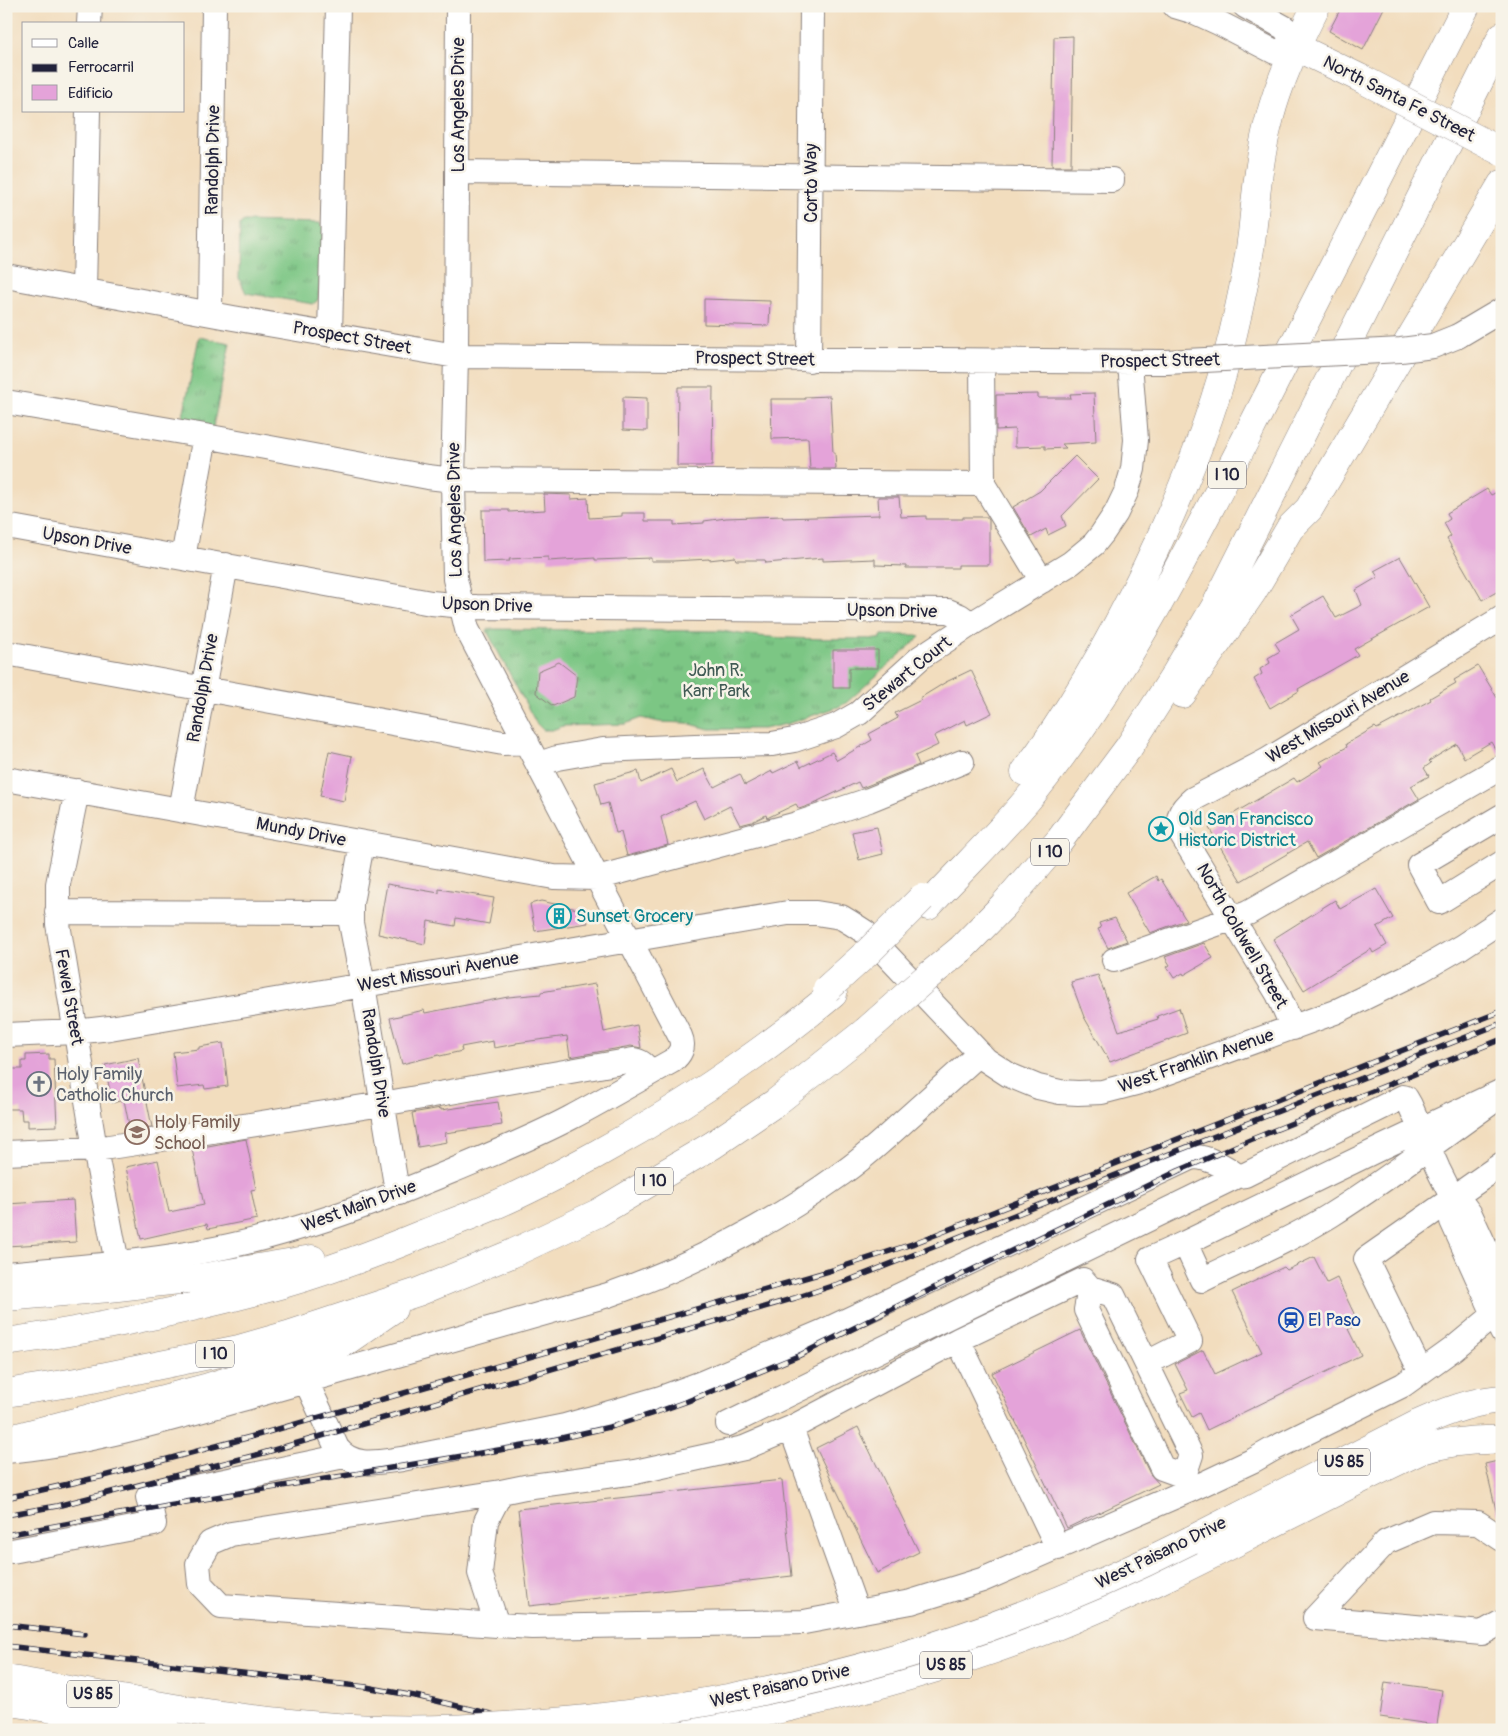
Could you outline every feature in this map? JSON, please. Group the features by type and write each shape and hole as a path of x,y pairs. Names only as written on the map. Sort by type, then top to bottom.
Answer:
{"main road":[{"path":"925,902 1016,785 1064,716 1112,638 1183,489 1212,412 1225,368 1246,271 1259,167 1269,120 1283,76 1316,6"},
{"name":"I 10","path":"6,1342 132,1321 196,1307 285,1283 397,1245 495,1206 565,1171 654,1122 738,1067 811,1013 830,991 887,947 925,902 1032,794 1114,679 1170,583 1239,452 1466,6"},
{"name":"I 10","path":"6,1393 239,1349 288,1335 418,1292 511,1254 598,1213 650,1184 776,1103 866,1031 961,949 1003,906 1059,841 1129,747 1173,678 1216,605 1502,36"},
{"name":"North Santa Fe Street","path":"1296,47 1502,152"},
{"path":"1129,747 1168,713 1254,590 1290,528 1309,509 1502,184"},
{"path":"6,1297 205,1277 397,1245"},
{"path":"6,1440 205,1388 339,1346 418,1292"},
{"name":"West Paisano Drive","path":"676,1730 714,1724 828,1698 927,1672 1055,1626 1418,1424 1469,1405 1502,1399"},
{"name":"West Paisano Drive","path":"6,1701 178,1723 228,1716 378,1729 519,1726 650,1712 696,1705 744,1696 907,1656 1031,1612 1144,1564 1196,1549 1361,1478 1418,1451 1440,1444 1476,1439 1502,1440"},
{"name":"West Paisano Drive","path":"6,1679 178,1723"}],"street":[{"path":"89,22 90,6"},
{"name":"Randolph Drive","path":"210,313 214,6"},
{"path":"330,334 338,6"},
{"name":"Los Angeles Drive","path":"458,6 458,172 453,480 455,579 460,606 467,629 539,764 681,1040 682,1050"},
{"name":"Corto Way","path":"809,360 812,6"},
{"path":"1175,6 1195,12 1219,23 1274,52 1296,47 1285,28 1245,6"},
{"path":"84,290 88,112"},
{"path":"458,172 1112,180"},
{"name":"Prospect Street","path":"6,276 456,356 1166,362 1401,350 1433,346 1458,336 1502,310"},
{"path":"982,361 983,484 1042,581"},
{"name":"Stewart Court","path":"539,764 558,758 603,750 772,744 794,740 836,726 859,713 921,657 1071,563 1094,544 1116,513 1127,490 1133,469 1136,440 1130,363"},
{"path":"6,402 453,480 983,484"},
{"path":"184,558 205,436"},
{"name":"Upson Drive","path":"6,526 431,603 460,606 948,611 960,616 971,624"},
{"name":"Randolph Drive","path":"181,810 226,566"},
{"name":"West Missouri Avenue","path":"1179,818 1183,808 1193,799 1266,761 1502,618"},
{"path":"6,653 503,743 527,742"},
{"name":"Mundy Drive","path":"6,779 554,877 597,878 797,824 869,800 962,762"},
{"path":"1114,960 1248,913 1502,767"},
{"name":"Fewel Street","path":"77,791 58,884 57,912 59,939 95,1149 117,1263"},
{"path":"1502,816 1419,865 1439,902 1502,864"},
{"name":"North Coldwell Street","path":"1179,818 1181,834 1278,994 1293,1028"},
{"name":"Randolph Drive","path":"362,844 350,913 395,1179 399,1193"},
{"path":"57,912 350,913"},
{"name":"West Missouri Avenue","path":"6,1035 75,1032 110,1028 788,913 816,913 841,917 865,932"},
{"name":"West Franklin Avenue","path":"865,932 979,1054 1008,1075 1038,1087 1060,1092 1102,1092 1144,1081 1335,1012 1422,970 1502,920"},
{"name":"West Main Drive","path":"6,1274 117,1263 198,1252 312,1224 399,1193 495,1153 568,1119 672,1061 682,1050"},
{"path":"6,1451 47,1446 173,1418 608,1295 674,1270 739,1237 796,1204 842,1174 979,1054"},
{"path":"6,1153 95,1149 130,1144 382,1104 633,1060 638,1060 644,1064 651,1073"},
{"path":"1147,1363 1190,1341 1150,1259 1187,1247 1385,1146 1425,1138 1502,1093"},
{"path":"728,1424 1237,1176 1245,1175 1402,1097 1406,1098 1410,1105 1453,1199 1451,1208 1452,1221 1498,1324 1453,1350 1403,1385 1254,1460 1187,1483 1058,1548 982,1580 911,1602 804,1622 532,1627 221,1606 200,1584 198,1564 210,1543 231,1534 501,1492 525,1486 635,1472 744,1448 791,1428 958,1340 1083,1280 1090,1288 1113,1295 1191,1455 1187,1483"},
{"path":"1187,1247 1202,1280 1330,1216 1398,1171 1425,1138"},
{"path":"1385,1146 1398,1171"},
{"path":"306,1381 337,1448 344,1456 366,1463 402,1459 565,1426 661,1398 702,1383 822,1332 1190,1158 1202,1157 1237,1176"},
{"path":"1420,1372 1366,1259 1502,1164"},
{"path":"1453,1199 1461,1202 1470,1214 1502,1284"},
{"path":"1090,1288 1086,1310 1162,1468 1187,1483"},
{"path":"958,1340 1058,1548"},
{"path":"791,1428 857,1612"},
{"path":"12,1551 154,1524 148,1497 344,1456"},
{"path":"497,1625 480,1573 486,1521 501,1492"},
{"path":"1495,1632 1315,1618 1386,1542 1433,1522 1478,1523 1502,1539"}],"green space":[{"path":"244,221 320,223 324,228 318,300 313,304 246,293 239,278 240,224"},
{"path":"199,337 230,343 213,427 182,421"},
{"name":"John R. Karr Park","path":"488,629 722,631 761,636 801,638 880,639 882,635 918,635 920,637 846,703 787,724 763,729 709,729 687,723 659,722 641,718 625,724 563,726 552,730 543,730 536,723 487,631"}],"building":[{"path":"1342,6 1385,6 1363,50 1329,31"},
{"path":"1073,36 1071,166 1052,166 1054,37"},
{"path":"704,299 770,301 769,326 704,324"},
{"path":"678,387 713,387 712,466 677,466"},
{"path":"1094,393 1096,442 1062,444 1066,448 1045,449 1045,446 1015,447 1015,429 996,430 996,395 1038,394 1038,398 1071,398 1070,394"},
{"path":"830,396 833,453 835,453 836,469 810,469 808,438 772,439 771,399 805,399 805,397"},
{"path":"623,397 647,398 647,431 623,430"},
{"path":"1075,456 1098,479 1062,516 1066,526 1048,535 1046,529 1031,537 1013,507 1040,491"},
{"path":"1487,489 1491,495 1497,492 1502,500 1502,589 1482,600 1447,539 1451,536 1444,523 1450,519 1447,513"},
{"path":"544,494 571,495 571,499 588,498 589,518 622,516 622,513 645,513 645,521 674,521 674,525 704,523 704,521 726,518 879,515 878,497 899,497 901,517 926,516 926,519 963,519 963,517 987,517 989,520 989,565 958,565 958,568 906,568 906,566 875,565 875,559 823,561 823,558 766,563 765,560 736,560 735,557 673,561 651,561 651,558 595,560 595,558 548,561 548,557 483,562 482,510 509,510 509,512 545,510"},
{"path":"1400,557 1429,607 1354,649 1358,655 1298,689 1299,691 1270,708 1254,679 1262,674 1260,669 1270,663 1268,658 1280,651 1275,643 1299,629 1291,615 1323,596 1336,618 1362,605 1356,590 1378,577 1374,571"},
{"path":"833,650 878,650 878,668 849,668 849,688 833,688"},
{"path":"559,662 577,676 574,697 553,706 536,693 538,671"},
{"path":"1478,666 1502,706 1502,753 1498,754 1491,742 1464,758 1457,744 1429,761 1431,763 1424,768 1429,776 1411,786 1419,799 1316,858 1307,842 1241,881 1209,828 1294,778 1297,782 1323,766 1320,762 1347,747 1346,744 1375,727 1377,729 1431,700 1430,698 1456,683 1454,680"},
{"path":"971,670 992,713 967,725 965,720 934,736 938,745 915,756 919,765 864,787 861,788 858,782 819,802 799,809 796,804 767,818 766,815 752,822 740,825 730,806 704,819 695,801 661,817 668,845 627,856 621,832 616,833 608,803 601,805 595,783 638,771 641,783 671,769 677,782 704,769 714,787 740,774 745,785 772,771 773,773 798,761 801,767 832,752 837,760 872,740 869,734 898,718 895,713 921,700 920,698 946,682"},
{"path":"329,751 352,756 344,801 320,796"},
{"path":"877,827 883,854 859,860 852,832"},
{"path":"1156,876 1158,881 1161,879 1186,920 1150,933 1126,893"},
{"path":"387,884 439,893 439,889 494,898 489,924 456,918 455,926 428,921 425,944 378,934"},
{"path":"1376,889 1393,918 1377,927 1387,945 1373,953 1371,949 1304,990 1273,939 1335,900 1340,909"},
{"name":"Sunset Grocery","path":"541,901 582,910 588,923 535,931 530,904"},
{"path":"1115,918 1127,941 1108,948 1098,929 1101,928 1099,923"},
{"path":"1204,943 1213,958 1184,975 1183,973 1174,978 1167,967 1170,965 1165,957"},
{"path":"1098,975 1119,1031 1158,1019 1157,1016 1179,1008 1187,1033 1110,1062 1084,1017 1071,982"},
{"path":"595,984 604,1032 637,1025 641,1048 631,1046 570,1057 567,1036 494,1048 493,1041 461,1047 462,1051 402,1064 390,1018 424,1010 425,1013 508,997 541,994 541,992"},
{"path":"223,1043 228,1086 205,1089 204,1085 177,1088 173,1052 199,1049 199,1047"},
{"name":"Holy Family Catholic Church","path":"49,1054 49,1059 54,1059 57,1126 28,1127 28,1120 22,1120 21,1109 6,1109 6,1069 22,1069 22,1061 26,1061 26,1055"},
{"path":"138,1058 152,1127 130,1130 124,1100 112,1103 105,1065"},
{"path":"498,1102 502,1125 445,1133 447,1142 418,1147 412,1113"},
{"path":"246,1139 256,1189 251,1190 257,1219 208,1229 207,1224 141,1239 126,1167 158,1160 169,1212 204,1205 192,1149"},
{"path":"73,1200 76,1242 6,1246 6,1204"},
{"path":"1314,1257 1327,1283 1337,1278 1359,1324 1348,1329 1361,1355 1207,1430 1199,1413 1192,1417 1180,1393 1188,1390 1175,1364 1203,1350 1215,1374 1262,1352 1232,1292 1284,1267 1287,1270"},
{"path":"1080,1330 1150,1474 1159,1484 1067,1528 992,1373"},
{"path":"858,1427 919,1552 877,1573 816,1448"},
{"path":"1502,1460 1502,1513 1497,1514 1485,1464"},
{"path":"782,1480 792,1576 529,1606 518,1509"},
{"path":"1385,1682 1442,1690 1437,1725 1380,1717"}],"railway":[{"path":"6,1498 104,1476 254,1436 829,1271 912,1244 1502,1011"},
{"path":"6,1515 57,1506 260,1454 795,1298 847,1281 1502,1023"},
{"path":"6,1535 168,1505 535,1444 614,1426 651,1414 798,1356 932,1289 1178,1171 1250,1140 1502,1039"},
{"path":"6,1625 85,1634"},
{"path":"6,1646 366,1687 420,1697 558,1730"}],"place":[{"name":"Old San Francisco Historic District","path":"1161,829"},
{"name":"Sunset Grocery","path":"559,916"},
{"name":"Holy Family Catholic Church","path":"39,1084"},
{"name":"Holy Family School","path":"137,1132"},
{"name":"El Paso","path":"1291,1320"}]}
